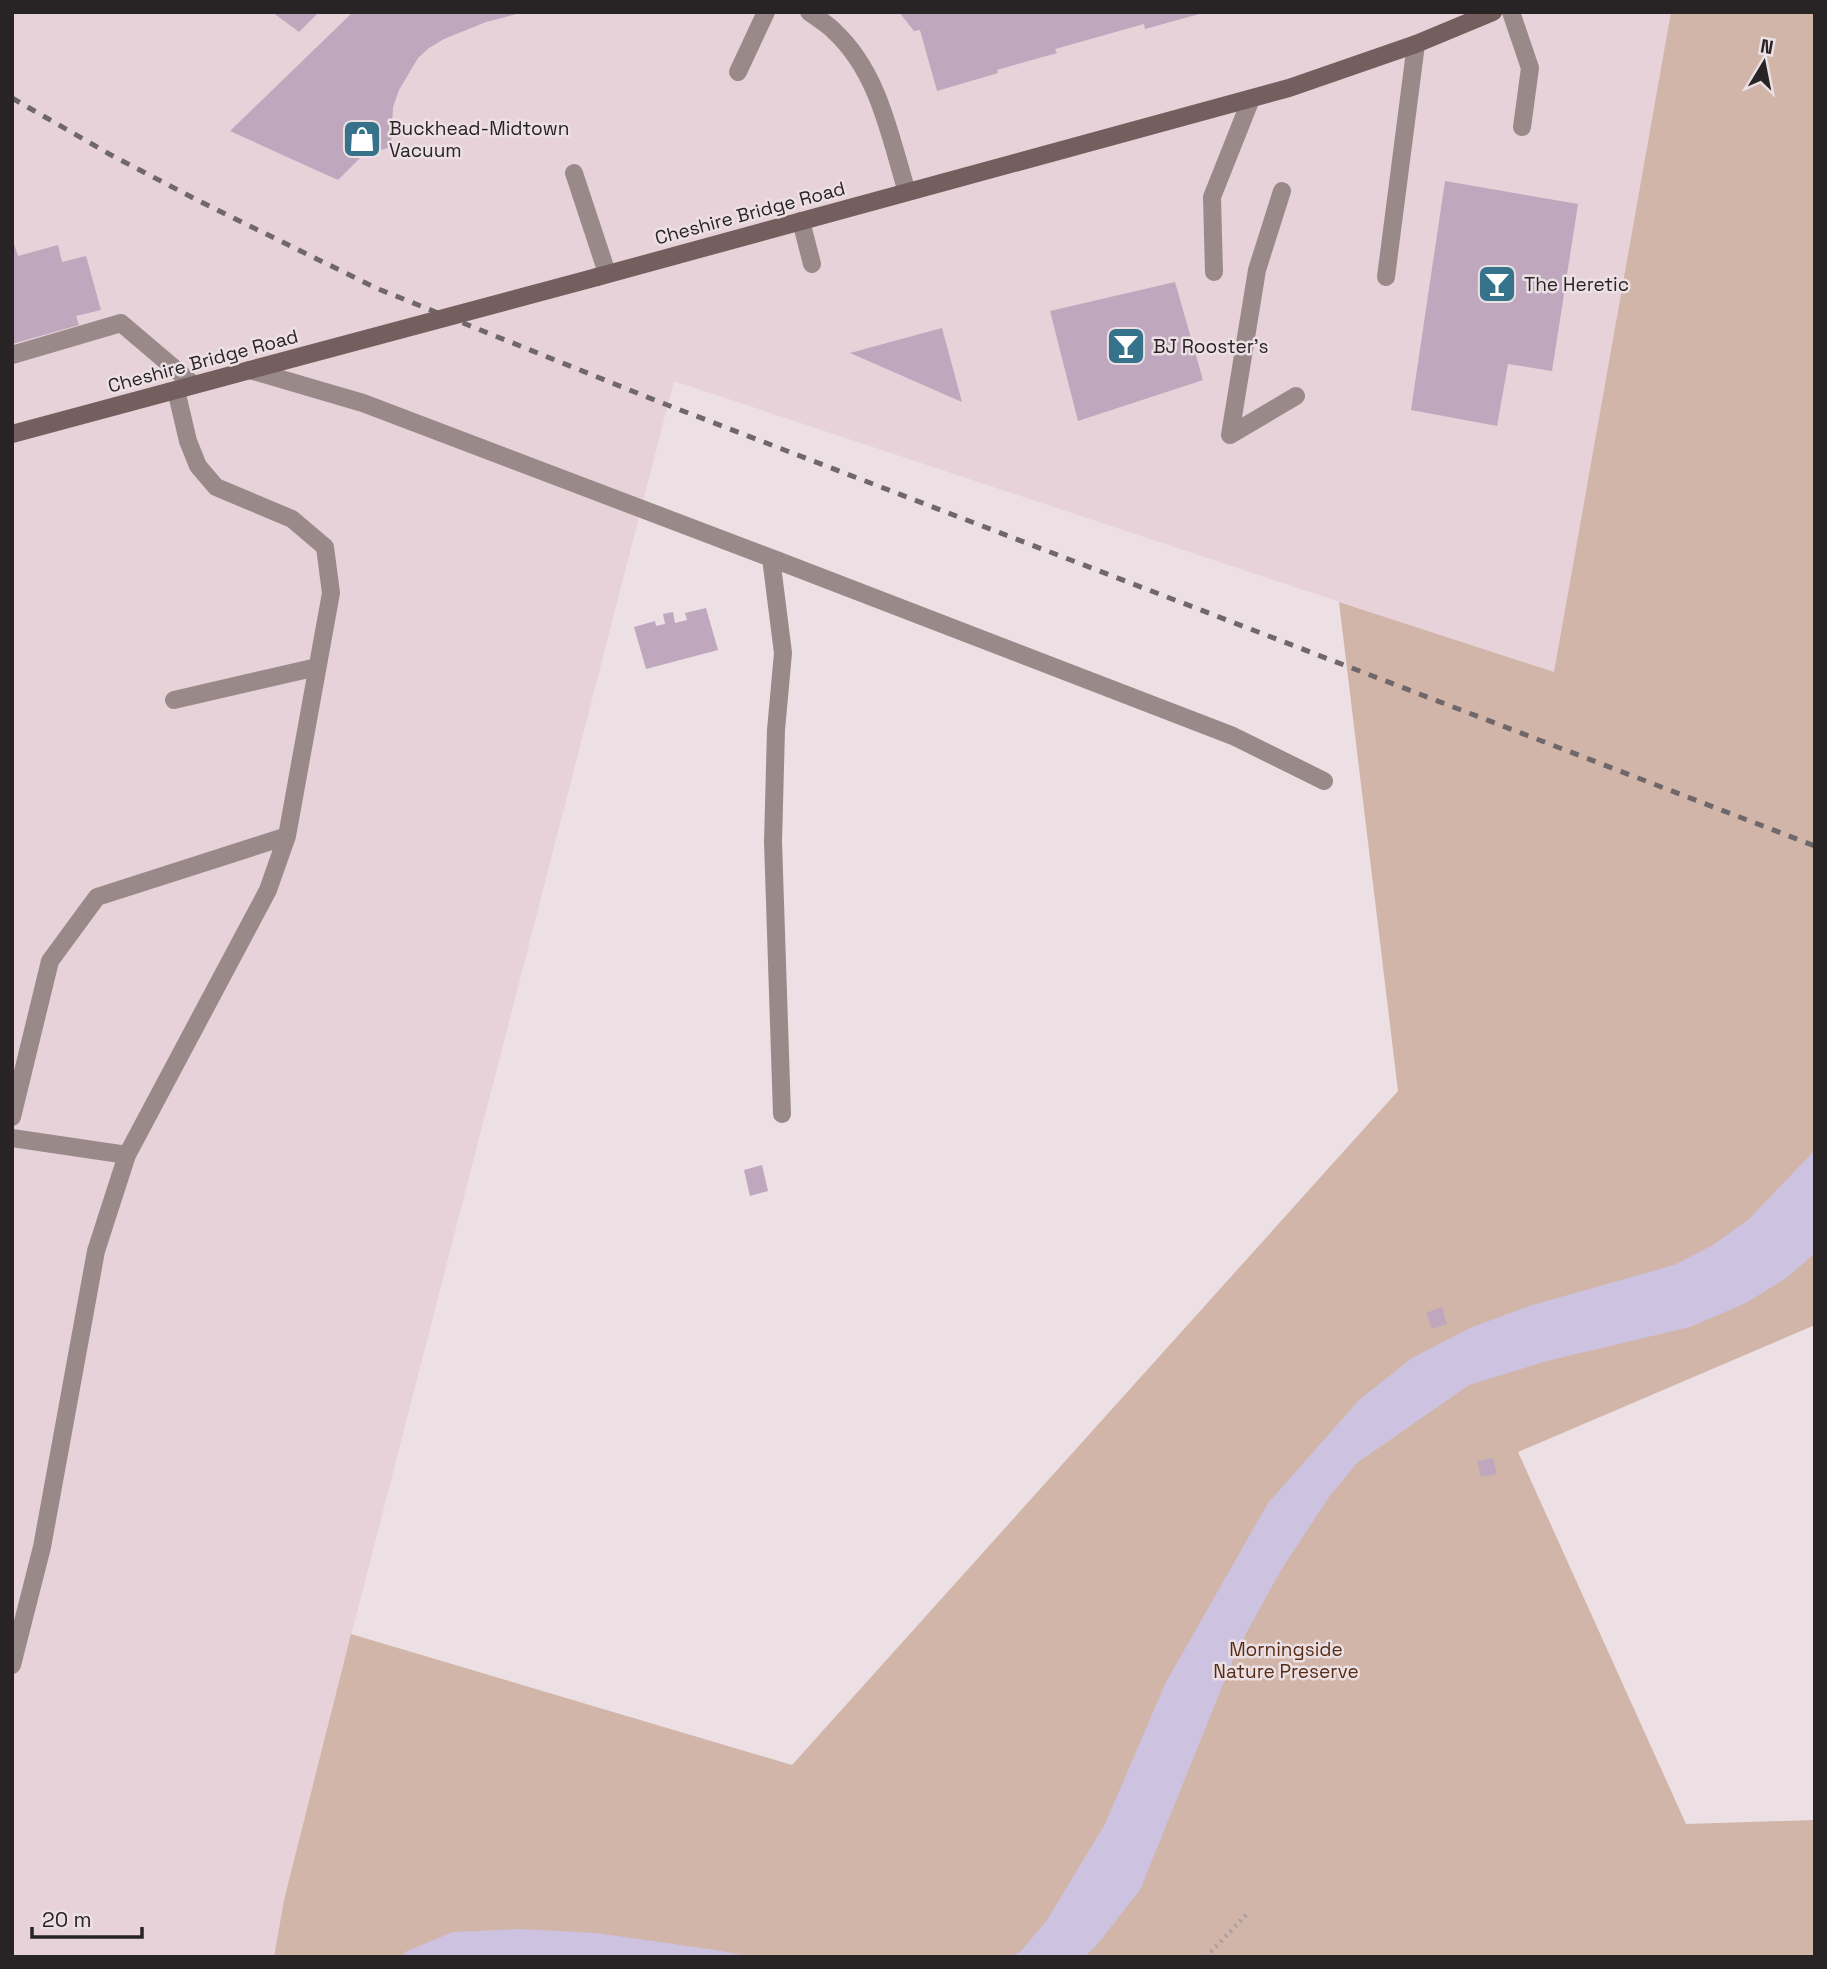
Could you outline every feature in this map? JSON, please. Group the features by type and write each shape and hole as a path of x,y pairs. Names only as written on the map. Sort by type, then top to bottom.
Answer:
{"main road":[{"name":"Cheshire Bridge Road","path":"12,434 1251,99 1416,44 1493,12"}],"street":[{"path":"738,72 766,12"},
{"path":"809,12 835,32 858,58 874,87 907,192"},
{"path":"1511,12 1530,68 1522,127"},
{"path":"1386,277 1416,44"},
{"path":"1214,272 1212,197 1251,99"},
{"path":"574,173 602,275"},
{"path":"1282,191 1257,270 1230,435 1296,396"},
{"path":"801,221 812,264"},
{"path":"12,355 121,323 194,385"},
{"path":"250,370 363,403 771,558 1233,736 1324,781"},
{"path":"12,1665 42,1548 96,1251 127,1155 268,890 287,836 331,593 325,547 292,519 216,487 198,466 188,441 176,390"},
{"path":"771,558 783,653 776,730 773,842 782,1114"},
{"path":"174,700 317,667"},
{"path":"12,1117 50,961 97,897 287,836"},
{"path":"12,1138 127,1155"}],"path":[{"path":"1206,1957 1247,1914"}],"shaded area":[{"path":"12,12 1671,12 1554,673 674,381 345,1659 284,1900 274,1957 12,1957"},
{"path":"1815,1150 1815,1253 1789,1276 1746,1303 1690,1327 1547,1361 1469,1385 1357,1463 1329,1497 1281,1570 1237,1650 1140,1890 1096,1946 1084,1957 1011,1957 1021,1951 1047,1920 1105,1824 1166,1682 1268,1503 1359,1400 1412,1358 1470,1328 1529,1306 1674,1265 1713,1245 1749,1219"},
{"path":"519,1929 596,1933 752,1957 401,1957 407,1951 453,1932"}],"green space":[{"name":"Morningside Nature Preserve","path":"1671,12 1815,12 1815,1325 1518,1452 1686,1824 1815,1820 1815,1957 274,1957 284,1900 351,1634 792,1765 1398,1091 1339,602 1554,672"}],"building":[{"path":"272,12 319,12 299,32"},
{"path":"353,12 520,13 486,22 444,39 418,58 399,90 393,107 391,147 363,155 338,180 230,131"},
{"path":"899,12 1203,13 1145,29 1144,24 1055,49 1057,53 937,91 920,30 914,31"},
{"name":"The Heretic","path":"1445,181 1578,204 1552,371 1508,364 1497,426 1411,410"},
{"path":"12,238 18,256 58,245 62,262 86,256 101,310 76,316 79,325 12,344"},
{"name":"BJ Rooster's","path":"1175,282 1203,380 1078,421 1050,311"},
{"path":"942,328 962,402 850,353"},
{"path":"706,608 718,650 646,669 634,627 655,621 656,626 665,624 663,614 673,612 675,623 687,620 685,613"},
{"path":"762,1165 768,1191 750,1196 744,1170"},
{"path":"1442,1307 1447,1324 1432,1329 1426,1313"},
{"path":"1493,1458 1497,1474 1481,1477 1477,1461"}],"railway":[{"path":"12,98 111,155 201,202 376,288 657,401 1815,846"}],"place":[{"name":"Buckhead-Midtown Vacuum","path":"362,139"},
{"name":"The Heretic","path":"1497,284"},
{"name":"BJ Rooster's","path":"1126,346"}]}
